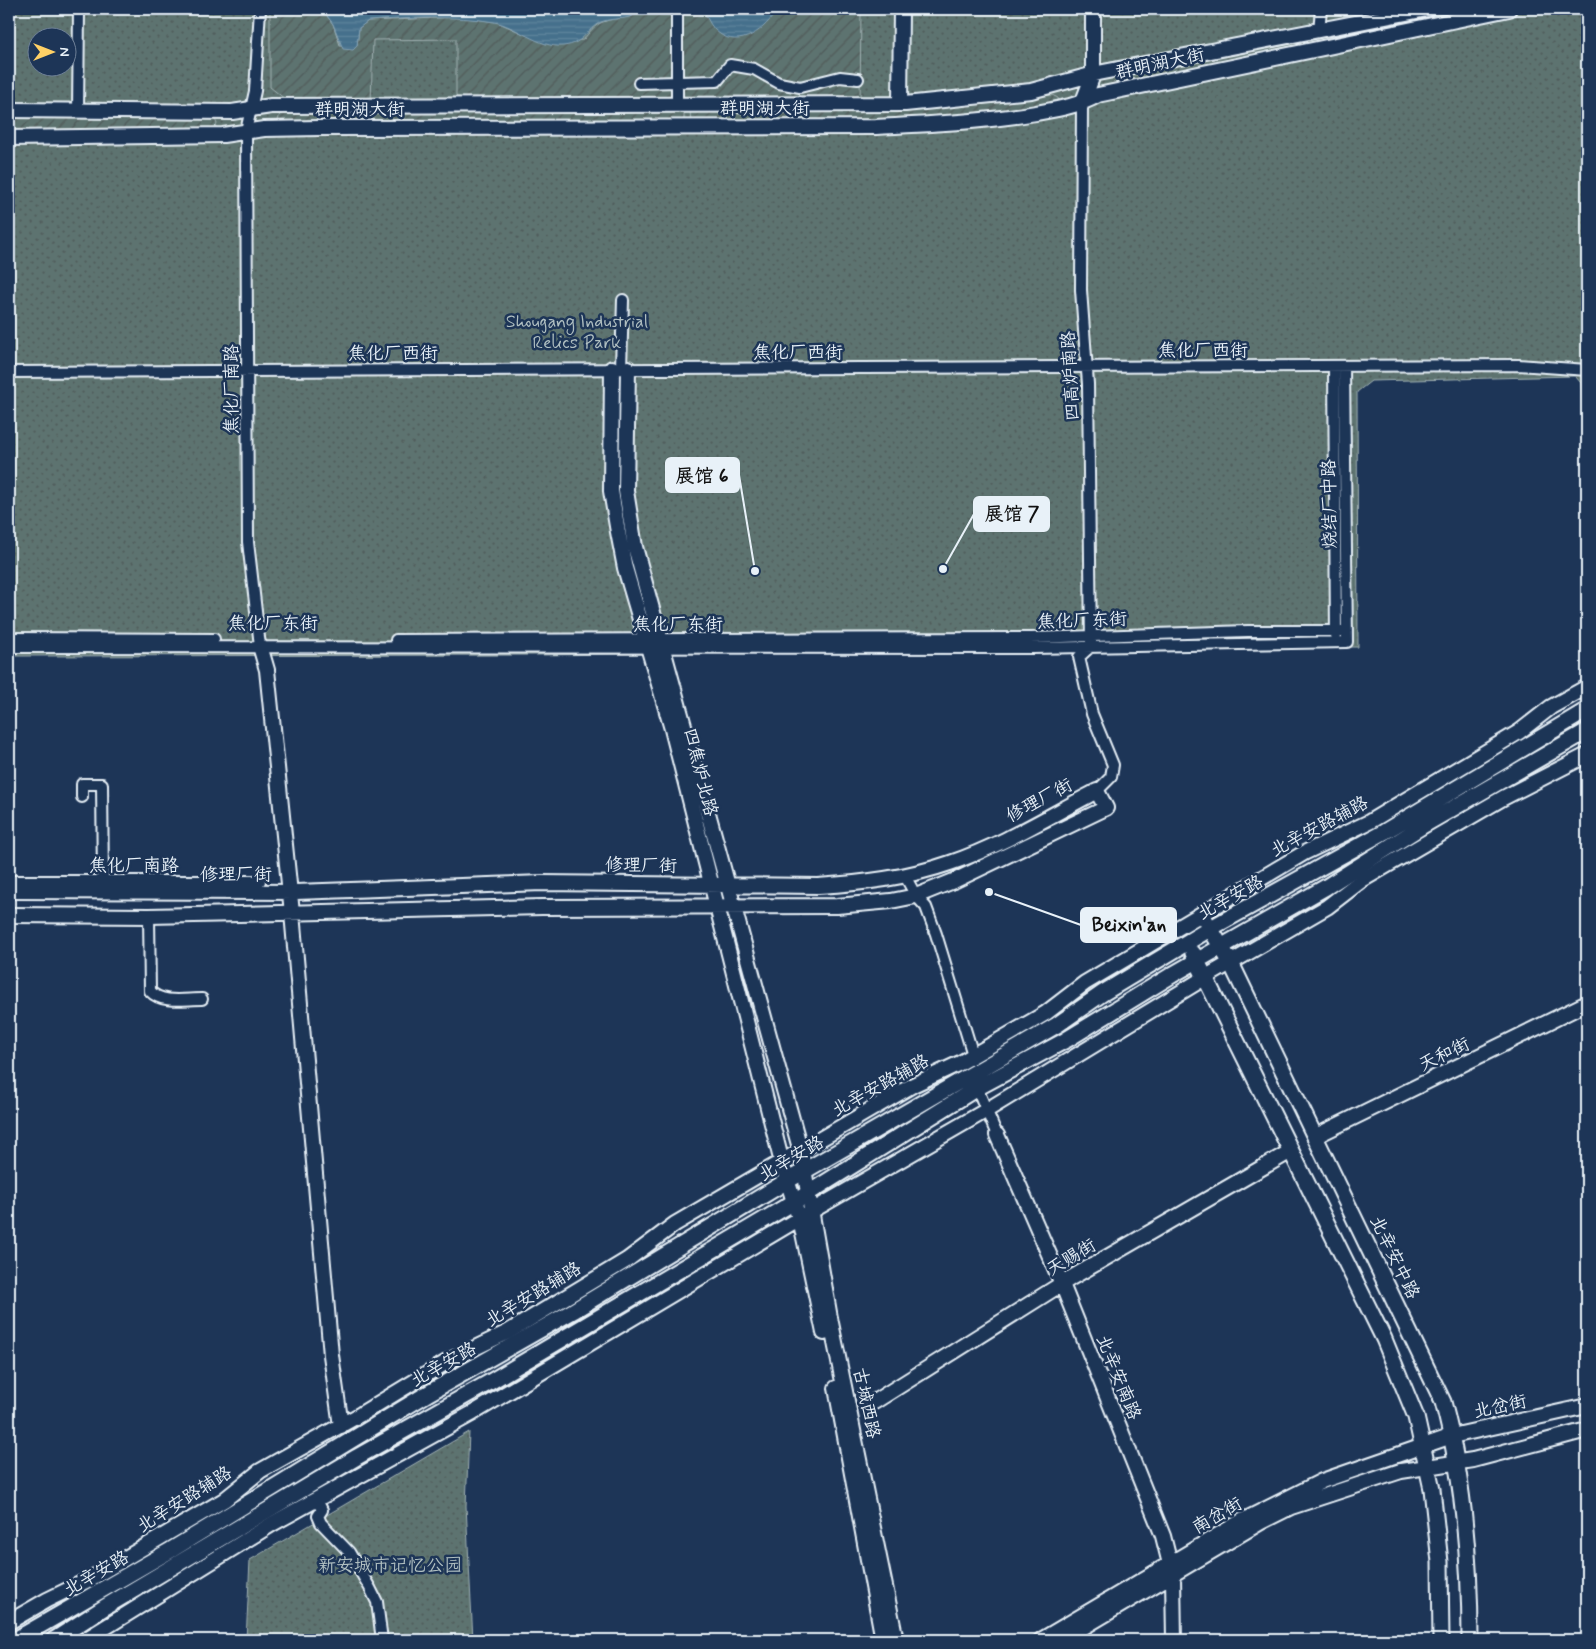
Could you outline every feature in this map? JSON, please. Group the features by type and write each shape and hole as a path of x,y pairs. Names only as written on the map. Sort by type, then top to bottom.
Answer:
{"main road":[{"path":"900,104 901,9"},
{"path":"1082,104 1093,74 1093,9"},
{"name":"群明湖大街","path":"9,110 232,112 271,106 900,104 1031,91 1093,74 1427,9"},
{"name":"群明湖大街","path":"9,138 222,135 246,131 319,128 876,126 961,123 1022,115 1082,104 1107,93 1508,9"},
{"name":"四焦炉北路","path":"620,368 626,491 634,547 801,1152 804,1172"},
{"name":"四焦炉北路","path":"620,368 612,491 626,568 672,730 787,1181"},
{"path":"259,643 267,670 292,912 330,1336 341,1426"},
{"name":"北辛安路辅路","path":"9,1622 224,1500 260,1471 341,1426 450,1360 508,1332 627,1260 669,1228 913,1085 973,1055 1046,1013 1085,983 1304,853 1368,822 1519,732 1551,706 1587,687"},
{"name":"北辛安路","path":"15,1640 171,1550 322,1456 573,1312 787,1181 1057,1025 1103,993 1211,928 1439,800 1587,710"},
{"name":"北辛安路","path":"54,1640 240,1527 794,1202 977,1088 1066,1040 1197,960 1222,948 1326,887 1424,825 1587,731"},
{"path":"85,1640 272,1524 473,1413 581,1347 987,1110 1206,977 1328,907 1362,880 1467,819 1587,755"},
{"name":"修理厂街","path":"9,891 290,892 542,883 818,886 864,883 905,876 950,863 990,848 1097,791 1106,808 1002,860 916,896 891,901 837,906 542,907 149,916 9,915"},
{"path":"1368,822 1439,800"},
{"path":"1424,825 1467,819"},
{"name":"北辛安中路","path":"1202,914 1231,963 1443,1402 1452,1436 1468,1553 1470,1640"},
{"path":"1187,943 1206,977 1292,1151 1398,1372 1416,1417 1432,1489 1440,1562 1441,1640"},
{"name":"天和街","path":"1316,1136 1587,1003"},
{"path":"973,1055 1026,1043"},
{"name":"北辛安南路","path":"997,1135 1062,1284 1163,1536 1172,1570 1174,1640"},
{"name":"天赐街","path":"874,1402 1062,1284 1292,1151"},
{"name":"古城西路","path":"804,1172 807,1193 805,1215 883,1640"},
{"name":"古城西路","path":"787,1181 794,1202 805,1215 896,1640"},
{"path":"617,1307 668,1296"},
{"path":"508,1332 573,1312"},
{"path":"575,1332 581,1347"},
{"name":"北岔街","path":"1422,1446 1452,1436 1587,1406"},
{"path":"1427,1467 1455,1461 1473,1460 1587,1430"},
{"name":"南岔街","path":"1062,1640 1273,1504 1322,1481 1422,1446"},
{"name":"南岔街","path":"1041,1640 1291,1507 1401,1471 1427,1467"},
{"path":"240,1527 272,1524"},
{"path":"119,1561 171,1550"}],"street":[{"path":"78,9 78,112"},
{"name":"焦化厂南路","path":"259,643 248,542 246,131 252,109 260,9"},
{"path":"677,105 678,9"},
{"path":"1319,31 1321,9"},
{"path":"639,83 717,81 730,65 754,69 779,83 800,87 840,76 858,78"},
{"name":"四高炉南路","path":"1082,104 1081,290 1087,366 1091,646"},
{"path":"620,368 623,300"},
{"name":"焦化厂西街","path":"9,372 1518,365 1587,370"},
{"name":"烧结厂中路","path":"1339,366 1342,642"},
{"name":"焦化厂东街","path":"662,645 1342,630"},
{"name":"焦化厂东街","path":"9,638 259,643 647,645 1091,646 1342,642"},
{"name":"焦化厂东街","path":"9,647 259,643"},
{"path":"1091,646 1079,657 1096,726 1113,765 1110,777 1097,791"},
{"path":"82,797 82,784 102,784 103,882"},
{"path":"905,876 916,896 926,907 973,1055"},
{"name":"焦化厂南路","path":"9,881 260,881"},
{"path":"149,916 150,991 155,997 165,1000 202,999"},
{"path":"977,1088 997,1135"},
{"path":"317,1500 322,1510 318,1516 321,1523 349,1552 377,1602 382,1640"}],"green space":[{"name":"Shougang Industrial Relics Park","path":"9,9 1587,9 1587,471 1581,383 1575,376 1371,381 1357,392 1358,647 531,655 9,656"},
{"path":"270,9 322,9 333,24 340,45 357,46 359,28 368,21 459,17 497,22 544,43 583,40 600,23 629,17 643,9 702,9 715,29 775,13 774,9 861,9 860,102 456,99 456,39 373,40 371,103 290,103 270,87"},
{"path":"1052,95 1058,98 1059,103 973,119 691,123 690,111 886,110 974,104"},
{"path":"684,109 684,123 280,125 278,121 280,113 285,112"},
{"path":"208,115 214,117 217,124 215,129 9,133 9,118"},
{"name":"新安城市记忆公园","path":"469,1432 466,1506 473,1640 246,1640 250,1560"}],"water":[{"path":"322,9 643,9 629,17 598,23 582,39 571,45 563,46 545,44 503,24 464,18 368,21 359,28 357,46 353,50 343,49 333,24"},
{"path":"702,9 774,9 775,13 756,33 748,37 731,39 714,29"}],"place":[{"name":"展馆 7","path":"943,569"},
{"name":"展馆 6","path":"755,571"},
{"name":"Beixin'an","path":"989,892"}]}
